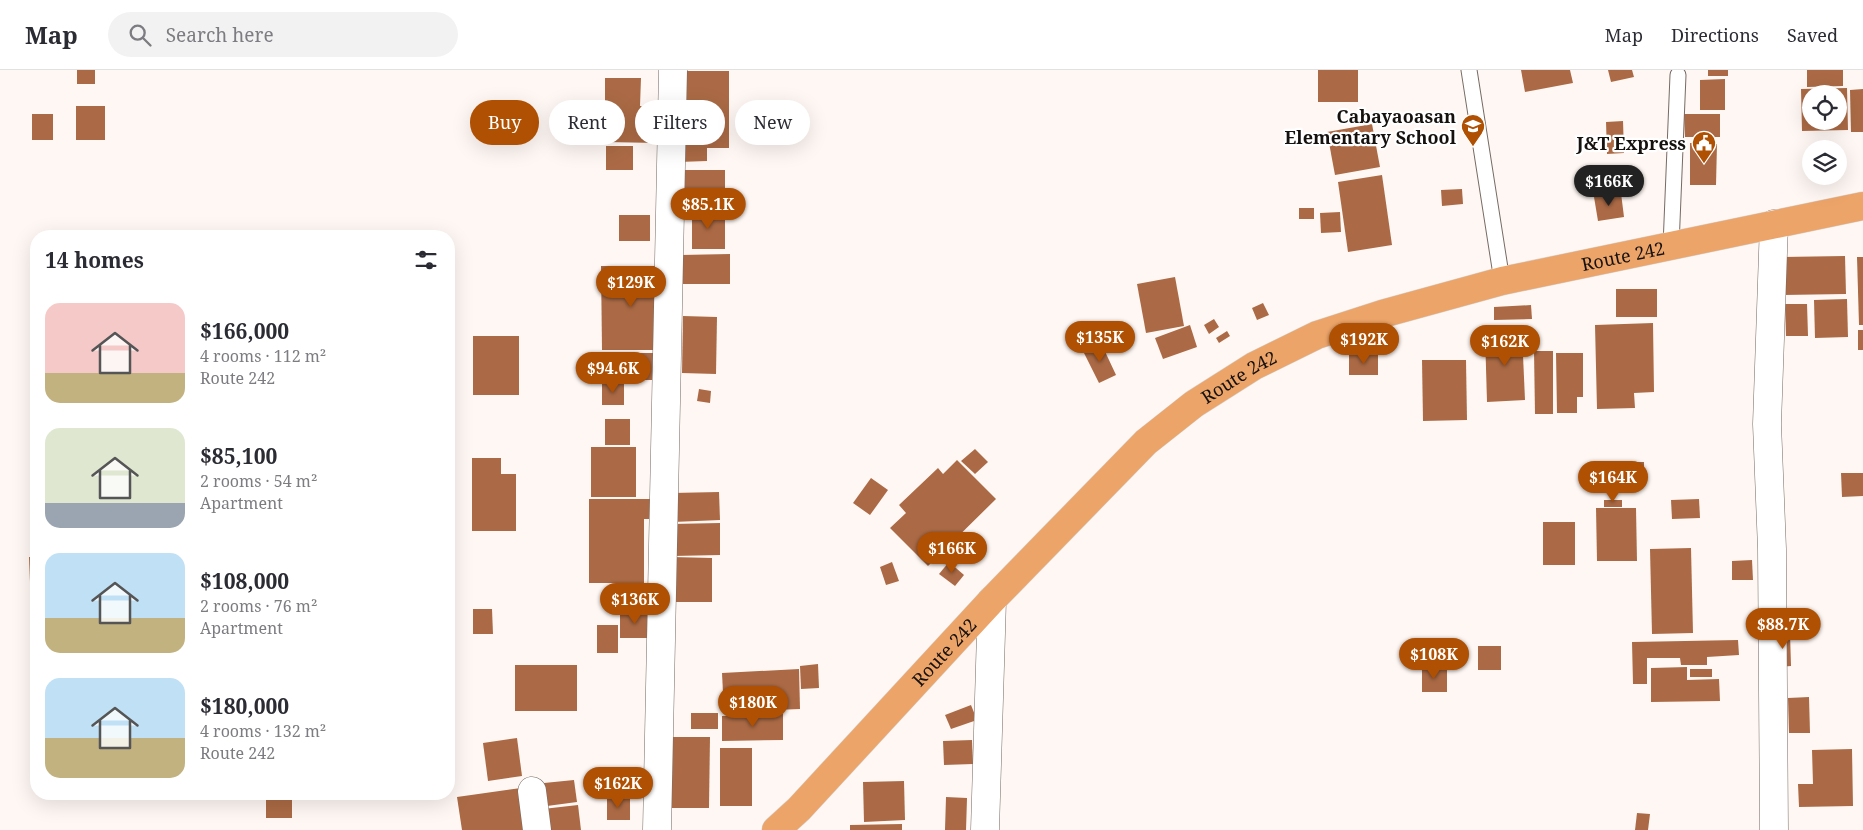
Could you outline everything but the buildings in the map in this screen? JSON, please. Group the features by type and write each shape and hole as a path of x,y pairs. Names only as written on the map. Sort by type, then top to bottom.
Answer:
{"main road":[{"name":"Route 242","path":"776,830 799,809 992,600 1146,442 1194,404 1254,366 1318,335 1382,314 1502,282 1863,206"}],"street":[{"path":"657,830 673,70"},
{"path":"1774,224 1766,424 1772,549 1774,830"},
{"path":"985,830 992,600"},
{"path":"532,791 537,830"}],"lane":[{"path":"1470,70 1502,282"},
{"path":"1671,246 1678,75"}],"place":[{"name":"Cabayaoasan Elementary School","path":"1473,147"},
{"name":"J&T Express","path":"1704,164"}]}
